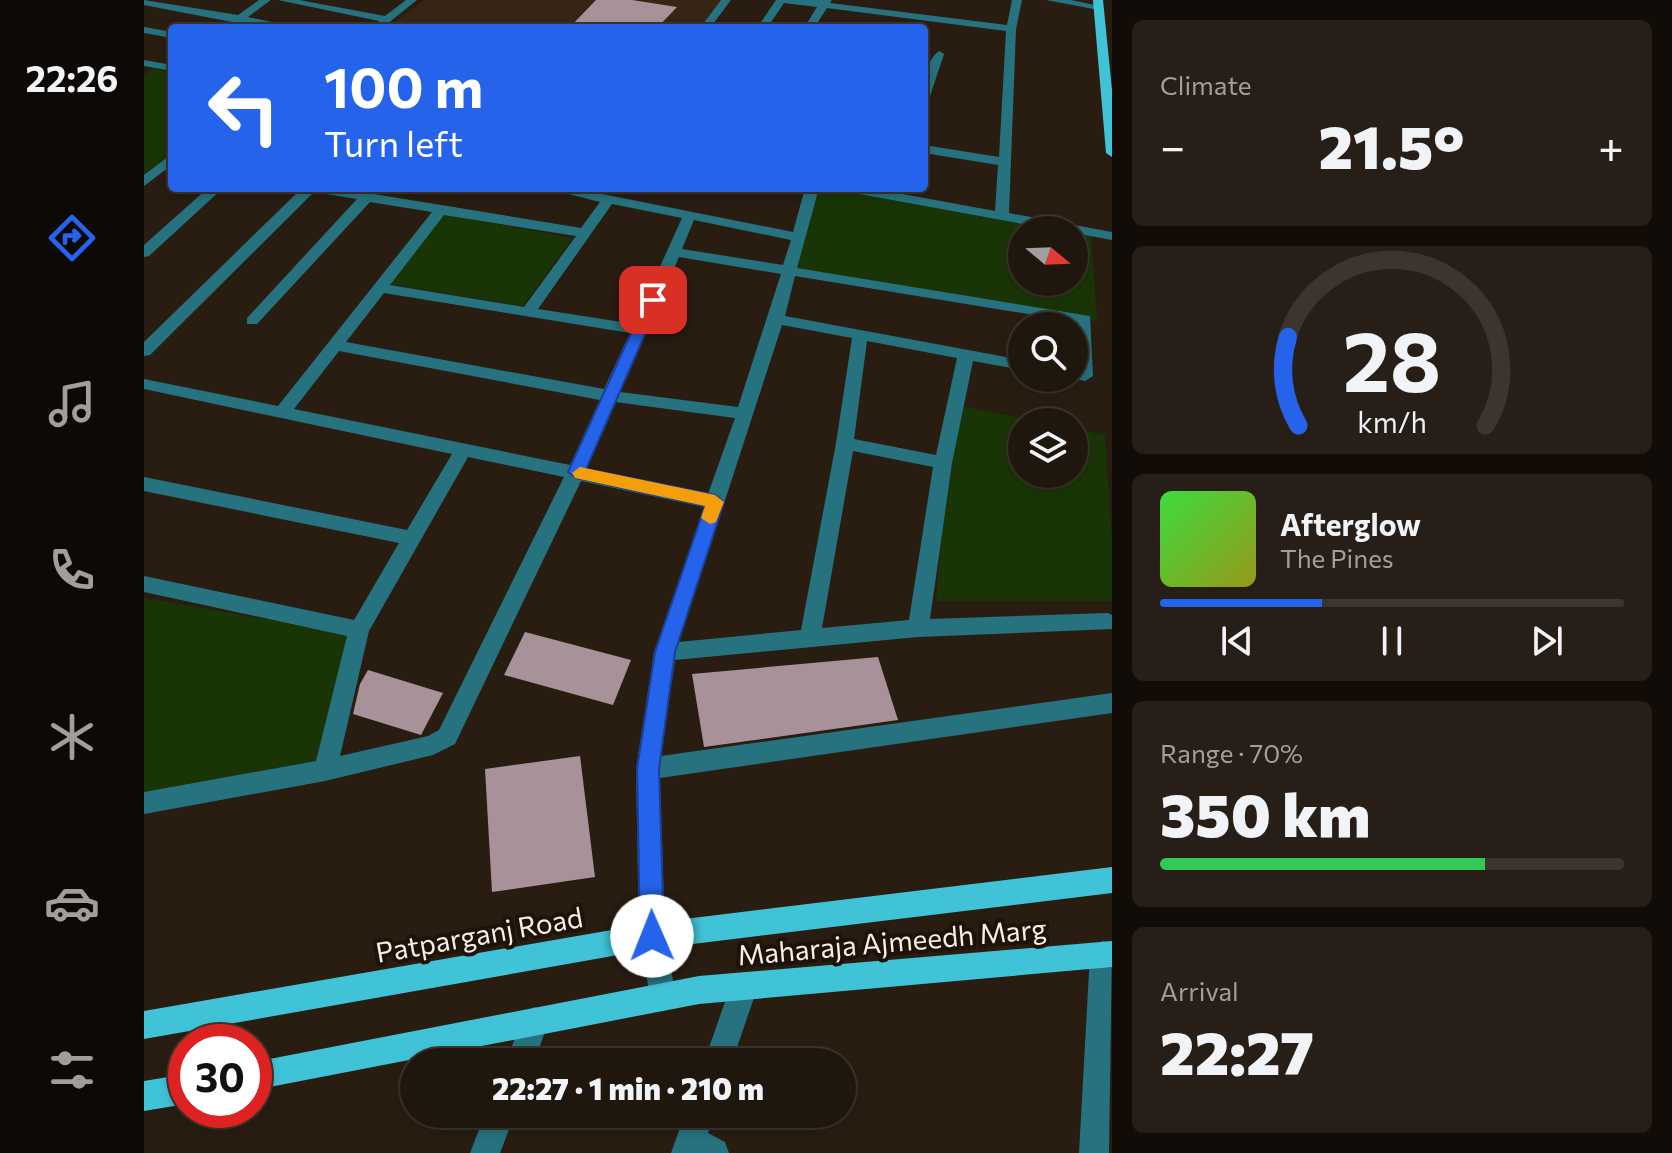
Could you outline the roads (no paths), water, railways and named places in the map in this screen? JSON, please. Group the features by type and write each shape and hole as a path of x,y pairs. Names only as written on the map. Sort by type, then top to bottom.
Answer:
{"main road":[{"path":"1098,4 1112,153"},
{"name":"Patparganj Road","path":"144,1025 652,936 1112,880"},
{"name":"Maharaja Ajmeedh Marg","path":"272,1072 662,997 744,986 1108,954"},
{"path":"148,1102 168,1095"}],"street":[{"path":"230,24 266,0"},
{"path":"283,0 387,19"},
{"path":"380,24 412,0"},
{"path":"708,24 726,0"},
{"path":"765,24 784,0 1011,29"},
{"path":"887,24 897,0"},
{"path":"1002,216 1011,29 1017,0"},
{"path":"1058,0 1098,4"},
{"path":"144,2 274,24"},
{"path":"812,24 825,3"},
{"path":"144,30 168,34"},
{"path":"928,85 939,54"},
{"path":"144,63 168,65"},
{"path":"928,150 1003,162"},
{"path":"144,182 168,161"},
{"path":"144,253 212,192"},
{"path":"144,351 308,192"},
{"path":"336,192 585,233"},
{"path":"573,192 798,237"},
{"path":"662,997 652,936 648,769 665,652 776,319 811,192"},
{"path":"870,192 1112,236"},
{"path":"252,321 367,197"},
{"path":"528,312 609,199"},
{"path":"281,414 441,210"},
{"path":"144,803 325,770 433,745 447,737 576,472 690,215"},
{"path":"674,252 1041,312"},
{"path":"379,288 639,330"},
{"path":"776,319 1008,362"},
{"path":"810,637 845,443 860,334"},
{"path":"334,345 610,396 743,413"},
{"path":"918,628 943,463 966,354"},
{"path":"147,388 464,448 715,502"},
{"path":"845,443 943,463"},
{"path":"325,770 359,630 464,448"},
{"path":"144,484 412,538"},
{"path":"144,584 359,630"},
{"path":"665,652 918,628 1108,622"},
{"path":"648,769 1112,703"},
{"path":"1094,1153 1108,954"},
{"path":"723,1048 744,986"},
{"path":"525,1048 535,1021"},
{"path":"485,1153 495,1128"}]}
